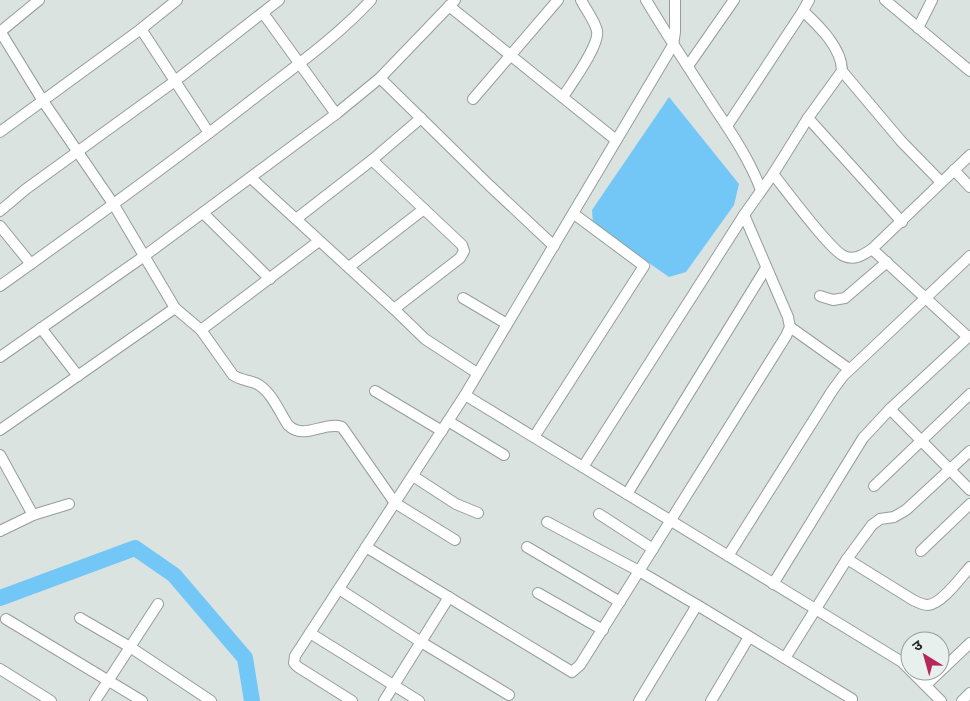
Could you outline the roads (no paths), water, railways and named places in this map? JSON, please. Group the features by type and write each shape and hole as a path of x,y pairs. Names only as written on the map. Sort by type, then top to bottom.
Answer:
{"street":[{"path":"39,0 0,32 114,206 175,308 201,330 233,375 263,388 288,426 299,432 335,424 342,427 395,503 455,540"},
{"path":"0,132 178,0"},
{"path":"0,211 26,189 174,81 279,0"},
{"path":"0,286 114,206 300,63 359,13 371,0"},
{"path":"473,99 558,0"},
{"path":"563,97 594,46 598,36 595,26 581,0"},
{"path":"646,0 673,45 727,126 748,162 761,190"},
{"path":"352,701 298,667 294,662 295,656 465,395 673,45 675,0"},
{"path":"688,66 734,0"},
{"path":"727,126 810,0"},
{"path":"885,0 969,68"},
{"path":"918,28 932,0"},
{"path":"0,357 251,178 336,114 380,78 452,3 510,56 616,140"},
{"path":"583,468 744,215 774,174 808,118 842,71 842,62 820,27 802,11"},
{"path":"264,12 336,114"},
{"path":"141,29 209,133"},
{"path":"842,71 901,141 941,182"},
{"path":"380,78 554,246"},
{"path":"296,219 372,160 421,118"},
{"path":"808,118 902,222"},
{"path":"774,174 823,235 844,256 852,258 861,256 872,249 970,155"},
{"path":"372,160 462,246 464,251 460,258 394,308"},
{"path":"954,170 970,186"},
{"path":"251,178 394,308 424,339 477,373"},
{"path":"349,267 424,209"},
{"path":"202,213 270,279"},
{"path":"534,437 644,266 574,214"},
{"path":"366,547 572,672 580,665 790,327 788,318 744,215"},
{"path":"0,226 31,264"},
{"path":"201,330 319,241"},
{"path":"772,584 863,438 890,409 969,337 872,249"},
{"path":"728,556 832,391 849,369 970,256"},
{"path":"820,296 833,300 845,298 887,262"},
{"path":"627,494 766,268"},
{"path":"463,298 507,324"},
{"path":"0,430 175,308"},
{"path":"790,327 849,369"},
{"path":"42,328 78,376"},
{"path":"375,391 442,431"},
{"path":"874,486 970,394"},
{"path":"465,395 900,661"},
{"path":"890,409 970,490"},
{"path":"448,421 504,455"},
{"path":"785,658 847,559 876,522 894,517 906,510 970,451"},
{"path":"0,455 33,515"},
{"path":"412,476 456,504 478,513"},
{"path":"0,531 33,515 69,504"},
{"path":"921,552 970,504"},
{"path":"599,514 653,550"},
{"path":"547,522 639,571 852,699"},
{"path":"527,547 620,602"},
{"path":"847,559 913,600 930,605 944,595 969,571"},
{"path":"339,589 421,642 510,695"},
{"path":"538,593 603,630"},
{"path":"384,701 449,597"},
{"path":"95,701 158,604"},
{"path":"639,701 697,605"},
{"path":"80,618 130,647 211,701"},
{"path":"6,620 142,701"},
{"path":"310,634 419,701"},
{"path":"711,701 749,637"},
{"path":"926,685 970,643"},
{"path":"0,669 51,701"},
{"path":"922,681 941,701"},
{"path":"962,701 970,693"}],"water":[{"path":"669,97 739,184 734,205 686,272 669,277 593,224 592,210"}],"waterway":[{"path":"0,598 135,548 174,575 245,658 252,701"}]}
